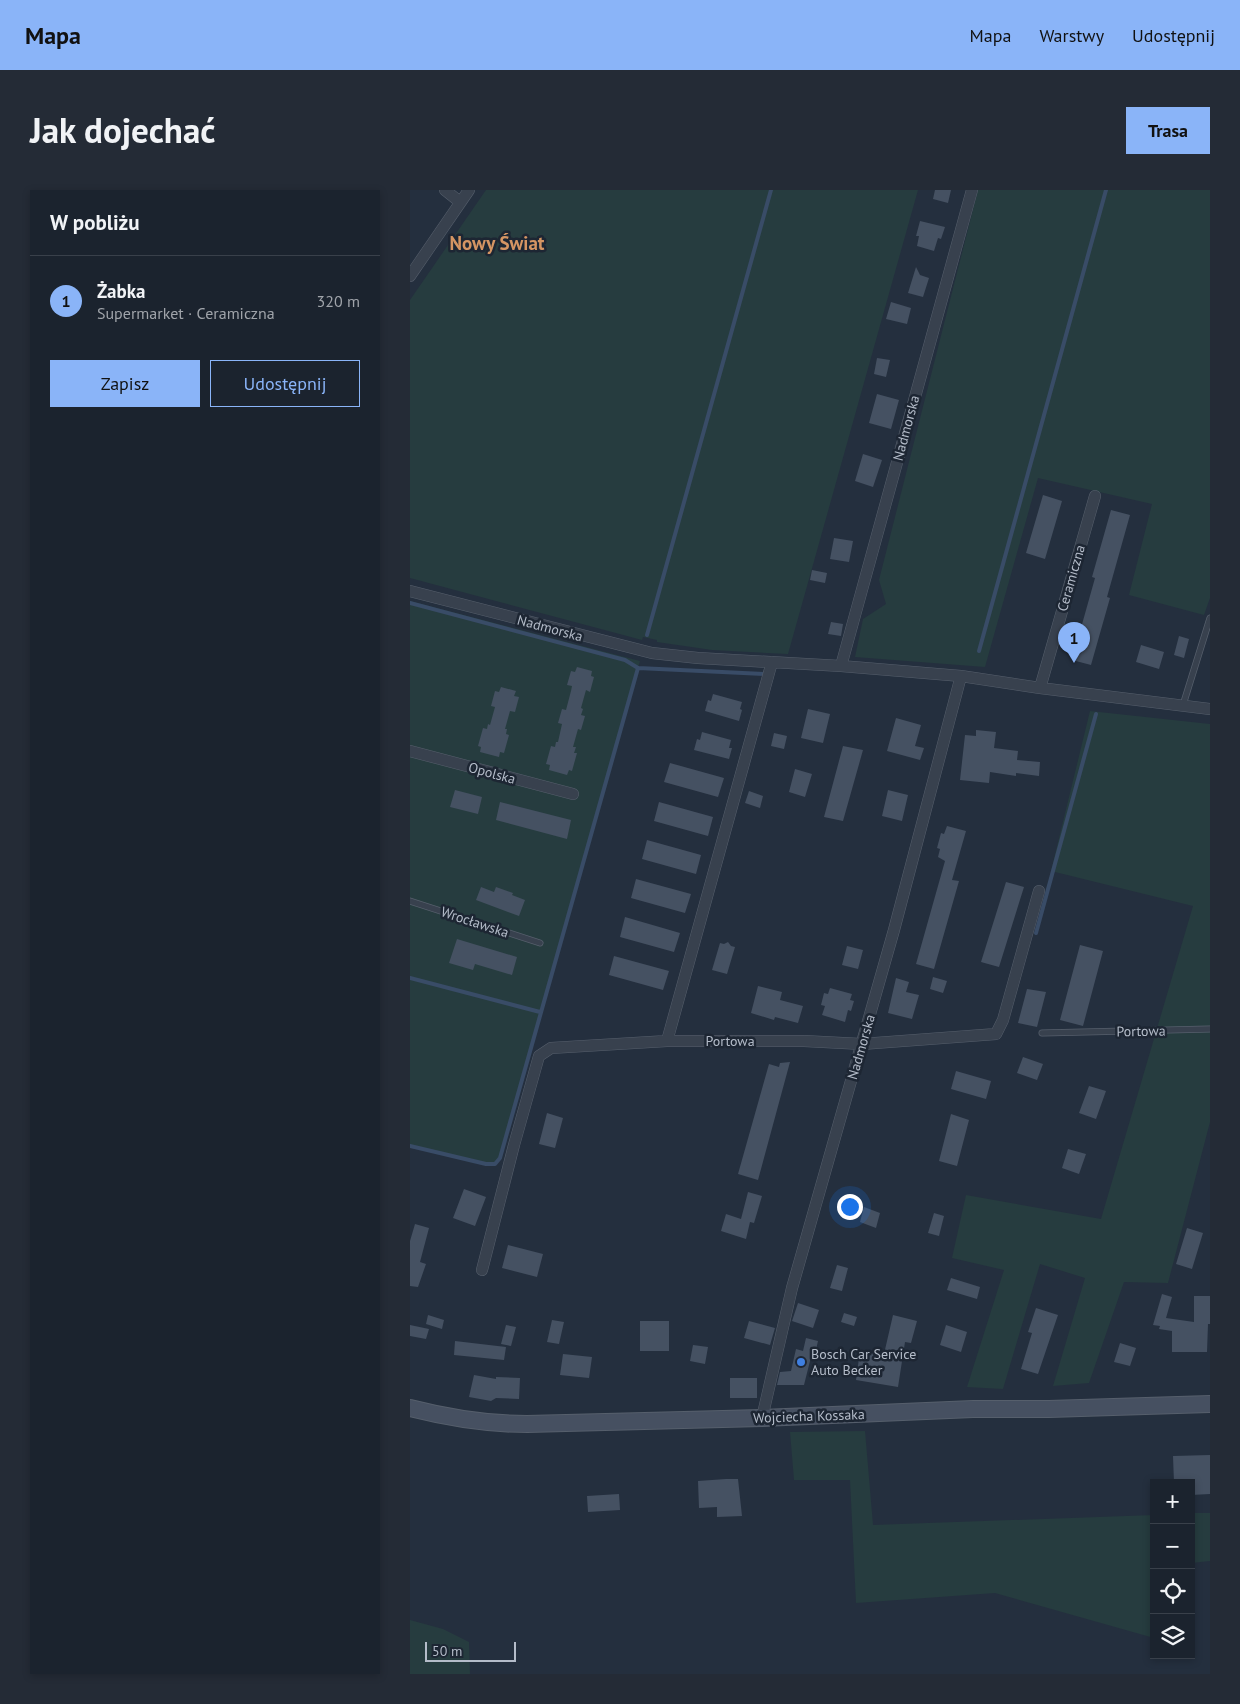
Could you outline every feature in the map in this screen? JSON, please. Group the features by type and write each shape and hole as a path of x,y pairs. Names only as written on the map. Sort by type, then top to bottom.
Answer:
{"main road":[{"name":"Wojciecha Kossaka","path":"410,1408 439,1416 492,1424 528,1424 762,1418 973,1409 1049,1409 1210,1404"}],"street":[{"path":"444,190 460,202"},
{"path":"410,276 469,190"},
{"name":"Nadmorska","path":"841,666 972,190"},
{"name":"Ceramiczna","path":"1040,688 1095,496"},
{"name":"Nadmorska","path":"410,590 652,653 690,658 841,666 961,676 1040,688 1210,708"},
{"path":"667,1041 772,662"},
{"name":"Nadmorska","path":"762,1418 792,1288 894,930 961,676"},
{"name":"Opolska","path":"410,752 573,794"},
{"name":"Portowa","path":"482,1270 514,1145 540,1056 551,1048 667,1041 804,1041 862,1044 996,1034 1003,1020 1039,891"}],"lane":[{"path":"1183,705 1210,618"},
{"name":"Wrocławska","path":"410,902 540,943"},
{"name":"Portowa","path":"1042,1033 1210,1029"}],"green space":[{"path":"486,190 918,190 788,654 712,650 657,642 657,640 643,637 642,640 410,578 410,300"},
{"path":"978,190 1210,190 1210,598 1204,615 1129,595 1152,504 1038,478 985,667 855,657 863,619 886,604 879,580"},
{"path":"410,601 640,661 500,1158 495,1164 486,1164 410,1146"},
{"path":"1090,711 1210,724 1210,1122 1168,1283 1124,1282 1089,1383 1053,1386 1085,1278 1040,1264 1003,1389 967,1387 1004,1270 952,1258 966,1195 1101,1219 1193,906 1051,871"},
{"path":"865,1431 873,1525 1150,1515 1150,1637 995,1593 856,1603 850,1480 794,1480 790,1432"},
{"path":"1195,1513 1210,1513 1210,1561 1195,1563"},
{"path":"410,1620 443,1629 469,1642 470,1674 410,1674"}],"building":[{"path":"935,190 951,190 948,203 933,199"},
{"path":"920,221 945,227 941,239 938,238 934,251 917,246 919,236 916,236"},
{"path":"916,267 920,275 929,278 923,297 908,293"},
{"path":"891,302 911,308 907,324 886,319"},
{"path":"877,358 890,360 886,377 874,374"},
{"path":"877,394 899,400 891,429 869,423"},
{"path":"863,454 882,460 873,487 855,481"},
{"path":"1043,495 1062,501 1045,559 1026,553"},
{"path":"1111,510 1130,515 1107,597 1110,598 1091,665 1072,660 1095,578 1092,577"},
{"path":"834,538 853,541 849,562 830,559"},
{"path":"812,570 827,573 825,583 810,580"},
{"path":"831,622 843,624 841,636 828,634"},
{"path":"1179,636 1189,639 1184,658 1174,655"},
{"path":"1141,645 1164,652 1159,669 1136,662"},
{"path":"577,667 592,671 591,676 594,677 590,692 586,690 581,708 583,709 581,715 585,716 581,730 578,729 573,747 576,747 574,753 577,753 572,771 569,770 567,775 549,770 550,765 546,764 551,746 555,747 556,742 558,742 562,724 558,723 562,709 566,710 572,686 567,685 571,671 575,672"},
{"path":"501,687 516,691 514,696 519,697 515,712 510,711 505,729 507,729 506,734 509,735 504,753 500,752 499,757 480,752 481,747 478,746 483,728 487,729 488,724 490,725 495,707 491,706 495,691 499,692"},
{"path":"713,694 742,702 739,721 705,711 708,700 711,701"},
{"path":"808,709 830,714 823,743 801,738"},
{"path":"896,718 921,725 915,746 924,748 920,760 887,751"},
{"path":"976,730 996,732 994,748 1018,751 1017,760 1040,762 1039,776 1016,773 1016,776 990,772 989,783 960,780 965,735 976,736"},
{"path":"702,732 731,740 729,748 732,748 729,759 694,750 697,739 700,740"},
{"path":"774,733 787,736 784,749 771,746"},
{"path":"843,746 863,750 843,821 824,817"},
{"path":"670,763 724,778 718,797 664,782"},
{"path":"795,769 812,774 805,797 789,792"},
{"path":"455,790 482,797 478,814 450,807"},
{"path":"888,790 908,795 902,821 882,816"},
{"path":"749,791 763,796 760,808 745,803"},
{"path":"500,802 571,820 567,839 496,820"},
{"path":"659,802 713,817 708,836 654,821"},
{"path":"947,826 966,831 952,880 959,881 934,969 916,964 945,861 938,857 940,849 937,848 941,833 944,834"},
{"path":"647,840 701,855 696,874 642,859"},
{"path":"636,879 691,894 685,913 631,898"},
{"path":"1006,882 1024,887 999,967 981,962"},
{"path":"481,887 494,892 496,887 525,900 519,916 476,900"},
{"path":"625,917 680,933 674,952 620,937"},
{"path":"457,939 517,957 512,975 475,964 473,970 449,963"},
{"path":"728,942 731,946 735,947 727,974 712,970 720,943"},
{"path":"1080,945 1103,951 1083,1026 1060,1020"},
{"path":"847,946 863,950 858,969 842,965"},
{"path":"614,956 669,971 663,990 609,975"},
{"path":"933,977 947,981 943,993 930,989"},
{"path":"896,978 909,982 906,992 919,995 912,1019 888,1013"},
{"path":"758,986 782,992 780,1000 803,1006 798,1023 775,1017 774,1020 751,1013"},
{"path":"830,988 852,994 850,1000 854,1001 851,1011 848,1010 845,1022 822,1015 825,1006 821,1005 824,993 828,994"},
{"path":"1027,989 1046,992 1037,1027 1018,1023"},
{"path":"1023,1057 1043,1064 1037,1080 1017,1073"},
{"path":"790,1062 758,1180 738,1174 769,1064 779,1067 780,1063"},
{"path":"956,1071 991,1081 986,1099 951,1089"},
{"path":"1089,1086 1106,1091 1096,1119 1079,1113"},
{"path":"547,1113 563,1118 555,1148 539,1144"},
{"path":"951,1114 969,1120 957,1166 939,1161"},
{"path":"1068,1149 1086,1154 1079,1174 1062,1168"},
{"path":"464,1189 486,1197 475,1226 453,1218"},
{"path":"748,1192 762,1196 754,1223 750,1222 746,1239 721,1231 726,1214 741,1219"},
{"path":"864,1207 880,1213 876,1228 860,1222"},
{"path":"934,1213 944,1216 939,1236 928,1233"},
{"path":"415,1224 429,1228 420,1262 426,1264 418,1287 410,1286 410,1241"},
{"path":"1187,1228 1203,1233 1192,1269 1176,1264"},
{"path":"508,1245 543,1254 537,1277 502,1268"},
{"path":"837,1265 848,1268 842,1291 830,1288"},
{"path":"951,1278 980,1287 977,1299 947,1290"},
{"path":"1162,1294 1172,1297 1166,1318 1194,1322 1194,1296 1210,1296 1207,1352 1172,1352 1172,1331 1159,1329 1160,1326 1153,1325"},
{"path":"798,1303 819,1310 813,1328 792,1321"},
{"path":"1036,1308 1058,1315 1038,1374 1021,1369 1032,1333 1028,1332"},
{"path":"844,1313 857,1317 854,1326 841,1322"},
{"path":"428,1315 444,1320 442,1329 426,1324"},
{"path":"893,1315 917,1321 911,1343 905,1342 898,1387 856,1380 860,1351 884,1354"},
{"path":"552,1320 564,1322 559,1344 547,1342"},
{"path":"640,1321 669,1321 669,1351 640,1351"},
{"path":"749,1321 775,1328 770,1345 744,1338"},
{"path":"410,1325 429,1329 426,1339 410,1336"},
{"path":"506,1325 516,1327 511,1346 501,1344"},
{"path":"946,1325 967,1332 961,1352 940,1345"},
{"name":"Bosch Car Service Auto Becker","path":"806,1338 818,1341 815,1354 812,1353 804,1385 777,1385 780,1372 791,1371 796,1349 803,1351"},
{"path":"455,1341 506,1347 504,1360 454,1355"},
{"path":"1120,1343 1136,1348 1130,1366 1114,1362"},
{"path":"693,1345 708,1347 705,1364 690,1361"},
{"path":"563,1354 592,1357 589,1378 560,1375"},
{"path":"474,1375 496,1379 496,1377 520,1378 519,1399 496,1398 491,1401 469,1397"},
{"path":"730,1378 757,1378 757,1398 730,1398"},
{"path":"1210,1455 1210,1494 1195,1495 1195,1479 1174,1479 1173,1456"},
{"path":"738,1479 742,1516 717,1517 717,1507 699,1508 698,1481"},
{"path":"619,1494 620,1510 588,1512 587,1496"}],"waterway":[{"path":"647,635 771,190"},
{"path":"979,651 1106,190"},
{"path":"410,603 625,660 638,668 765,674"},
{"path":"410,1146 486,1164 495,1164 500,1158 638,668"},
{"path":"1036,933 1096,714"},
{"path":"410,978 540,1012"}],"place":[{"name":"Żabka","path":"1074,663"},
{"name":"Bosch Car Service Auto Becker","path":"801,1362"}],"district":[{"name":"Nowy Świat","path":"497,243"}]}
